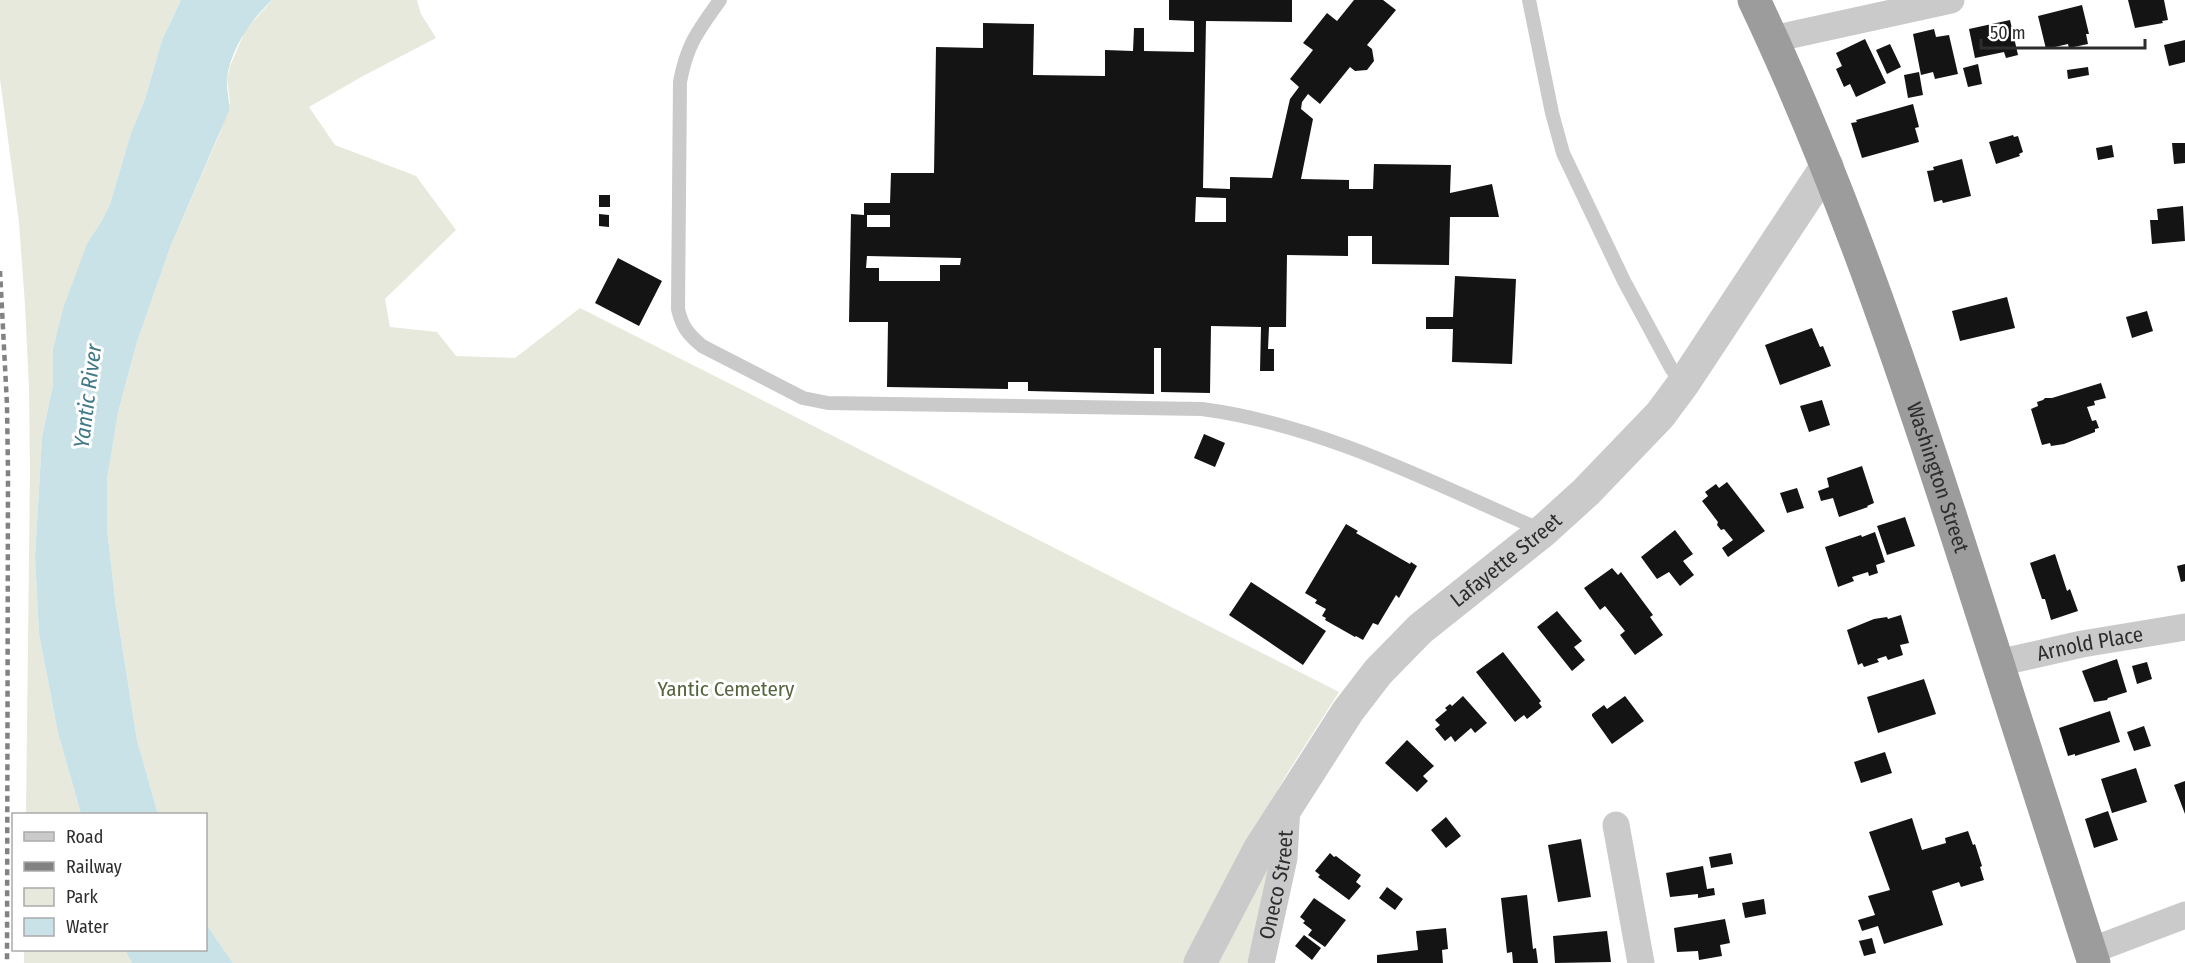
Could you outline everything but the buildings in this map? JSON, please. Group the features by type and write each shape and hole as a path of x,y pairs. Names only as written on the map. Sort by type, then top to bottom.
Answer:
{"highway":[{"name":"Washington Street","path":"1754,0 1827,166 1917,413 2092,957"}],"street":[{"path":"1773,39 1951,0"},
{"name":"Lafayette Street","path":"1200,963 1241,882 1348,711 1386,663 1428,622 1543,531 1616,462 1660,415 1683,384 1827,166"},
{"name":"Arnold Place","path":"1998,663 2082,644 2185,627"},
{"name":"Oneco Street","path":"1261,963 1282,867 1287,806"},
{"path":"1616,825 1641,963"},
{"path":"2092,957 2185,915"}],"lane":[{"path":"720,0 692,40 684,58 680,82 678,309 681,323 687,333 702,345 803,398 828,403 1202,409 1244,415 1331,439 1543,531"},
{"path":"1529,0 1552,113 1563,153 1624,281 1671,368 1683,384"}],"green space":[{"path":"0,0 181,0 162,40 110,204 87,245 54,350 53,385 42,437 35,557 39,634 58,733 81,813 26,813 29,388 19,222 0,79"},
{"name":"Yantic Cemetery","path":"272,0 417,0 421,14 436,38 309,107 335,145 416,176 456,230 385,299 390,327 437,332 456,356 515,358 580,308 1339,692 1285,777 1229,877 1186,963 233,963 207,925 207,813 158,813 137,740 116,607 107,529 107,480 118,413 137,342 171,245 220,133 230,102 227,79 230,66 245,31"},
{"path":"1268,866 1269,870 1247,963 1214,963"},
{"path":"24,951 126,951 132,963 24,963"}],"water":[{"name":"Yantic River","path":"181,0 272,0 243,35 229,67 227,86 229,111 171,245 137,342 118,413 107,480 107,529 116,607 137,740 158,813 81,813 58,733 39,634 35,557 42,437 53,385 53,350 63,309 87,244 110,204 162,40"},
{"path":"207,925 233,963 132,963 126,951 207,951"}],"railway":[{"path":"0,271 8,472 7,963"}]}
